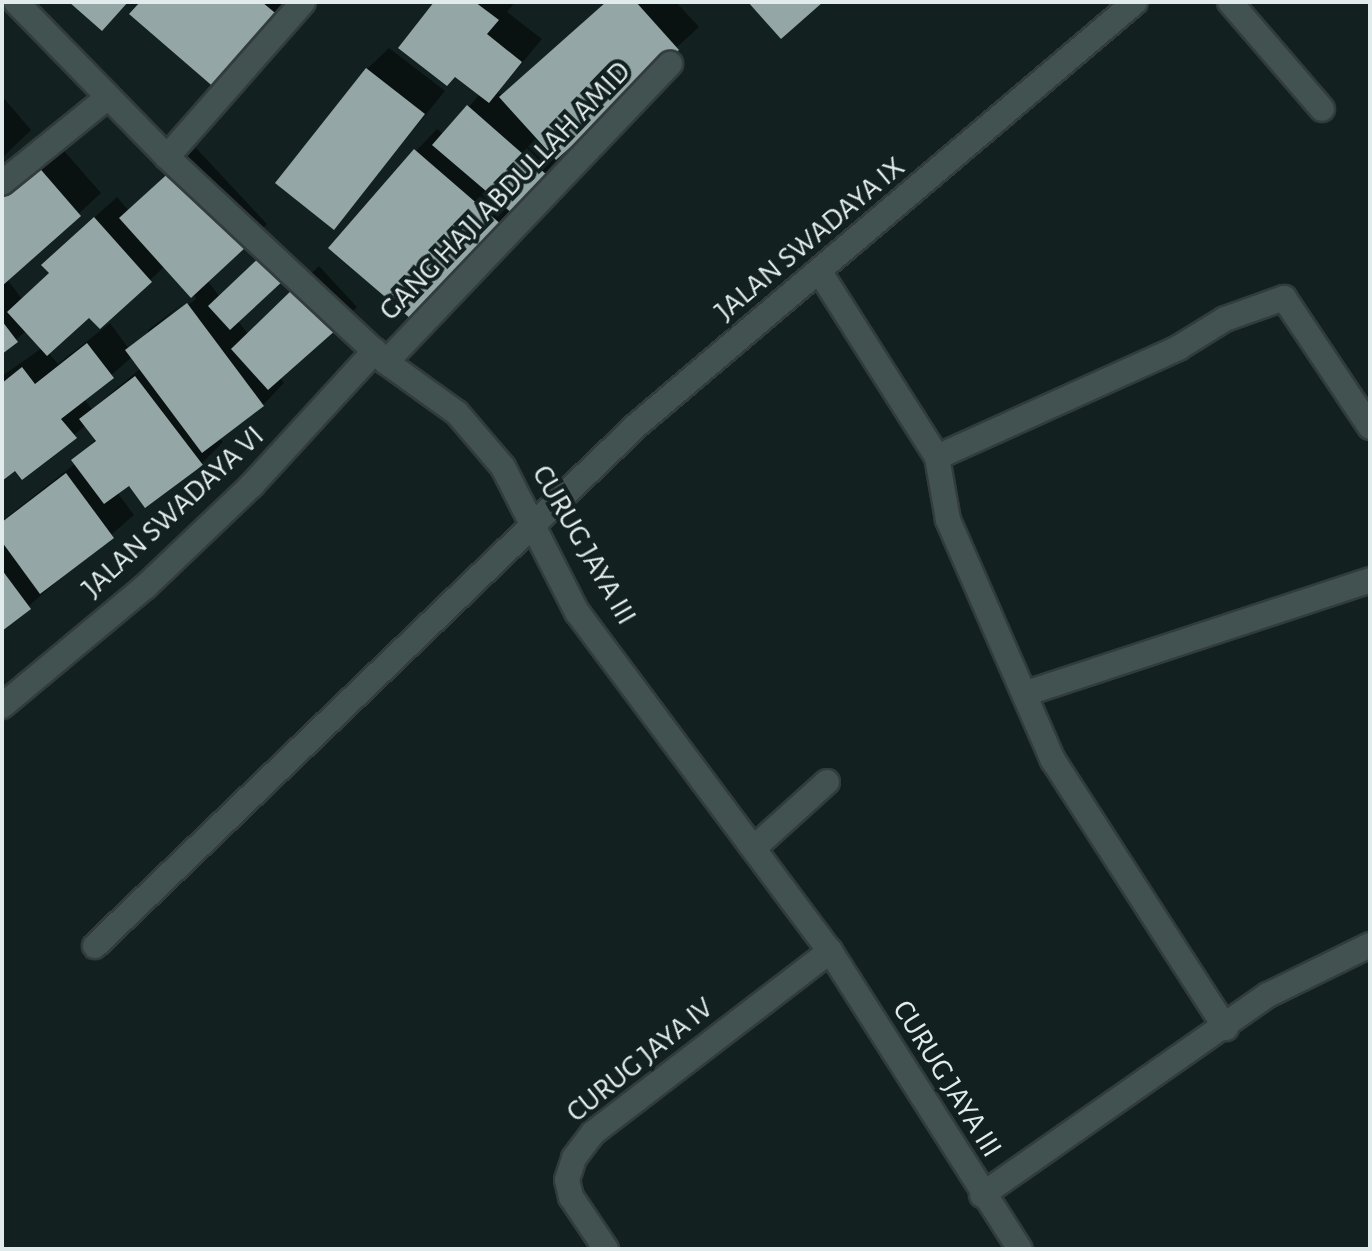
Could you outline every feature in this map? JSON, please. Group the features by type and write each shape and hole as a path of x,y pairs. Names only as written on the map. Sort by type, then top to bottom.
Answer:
{"street":[{"name":"CURUG JAYA III","path":"16,2 167,157 380,356 457,413 503,467 532,530 577,612 830,951 982,1195 1020,1249"},
{"path":"167,157 303,2"},
{"name":"JALAN SWADAYA IX","path":"95,946 532,530 637,425 821,274 1135,2"},
{"path":"1230,2 1322,109"},
{"name":"GANG HAJI ABDULLAH AMID","path":"380,356 670,64"},
{"path":"2,183 107,98"},
{"path":"821,274 937,457 948,520 1027,693 1053,760 1226,1028"},
{"path":"937,457 1164,355 1225,319 1284,298 1370,427"},
{"name":"JALAN SWADAYA VI","path":"2,706 145,587 380,356"},
{"path":"1027,693 1370,580"},
{"path":"755,847 827,782"},
{"path":"982,1195 1226,1028 1268,995 1370,945"},
{"name":"CURUG JAYA IV","path":"606,1249 571,1197 567,1180 574,1158 593,1133 830,951"}],"building":[{"path":"69,2 128,2 102,31"},
{"path":"140,2 262,2 280,17 217,90 129,14"},
{"path":"434,2 475,2 499,20 487,34 522,62 489,103 455,77 447,86 398,48"},
{"path":"606,2 636,2 679,50 556,160 499,97"},
{"path":"748,2 823,2 781,39"},
{"path":"366,68 425,114 334,230 275,183"},
{"path":"467,105 547,175 513,214 432,145"},
{"path":"414,149 503,226 418,325 328,248"},
{"path":"36,164 81,216 2,286 2,194"},
{"path":"174,168 247,246 191,298 119,218"},
{"path":"94,217 152,282 100,329 89,318 47,356 7,312 49,273 41,265"},
{"path":"263,254 285,279 230,330 208,306"},
{"path":"297,285 337,329 268,390 231,349"},
{"path":"187,303 264,406 202,453 125,350"},
{"path":"2,321 18,342 2,354"},
{"path":"87,343 114,378 61,419 77,438 22,480 15,471 2,481 2,383 22,367 35,384"},
{"path":"135,376 203,465 145,508 129,486 104,504 71,460 96,441 79,419"},
{"path":"66,473 114,538 40,594 2,542 2,522"},
{"path":"2,570 31,609 2,631"}]}
